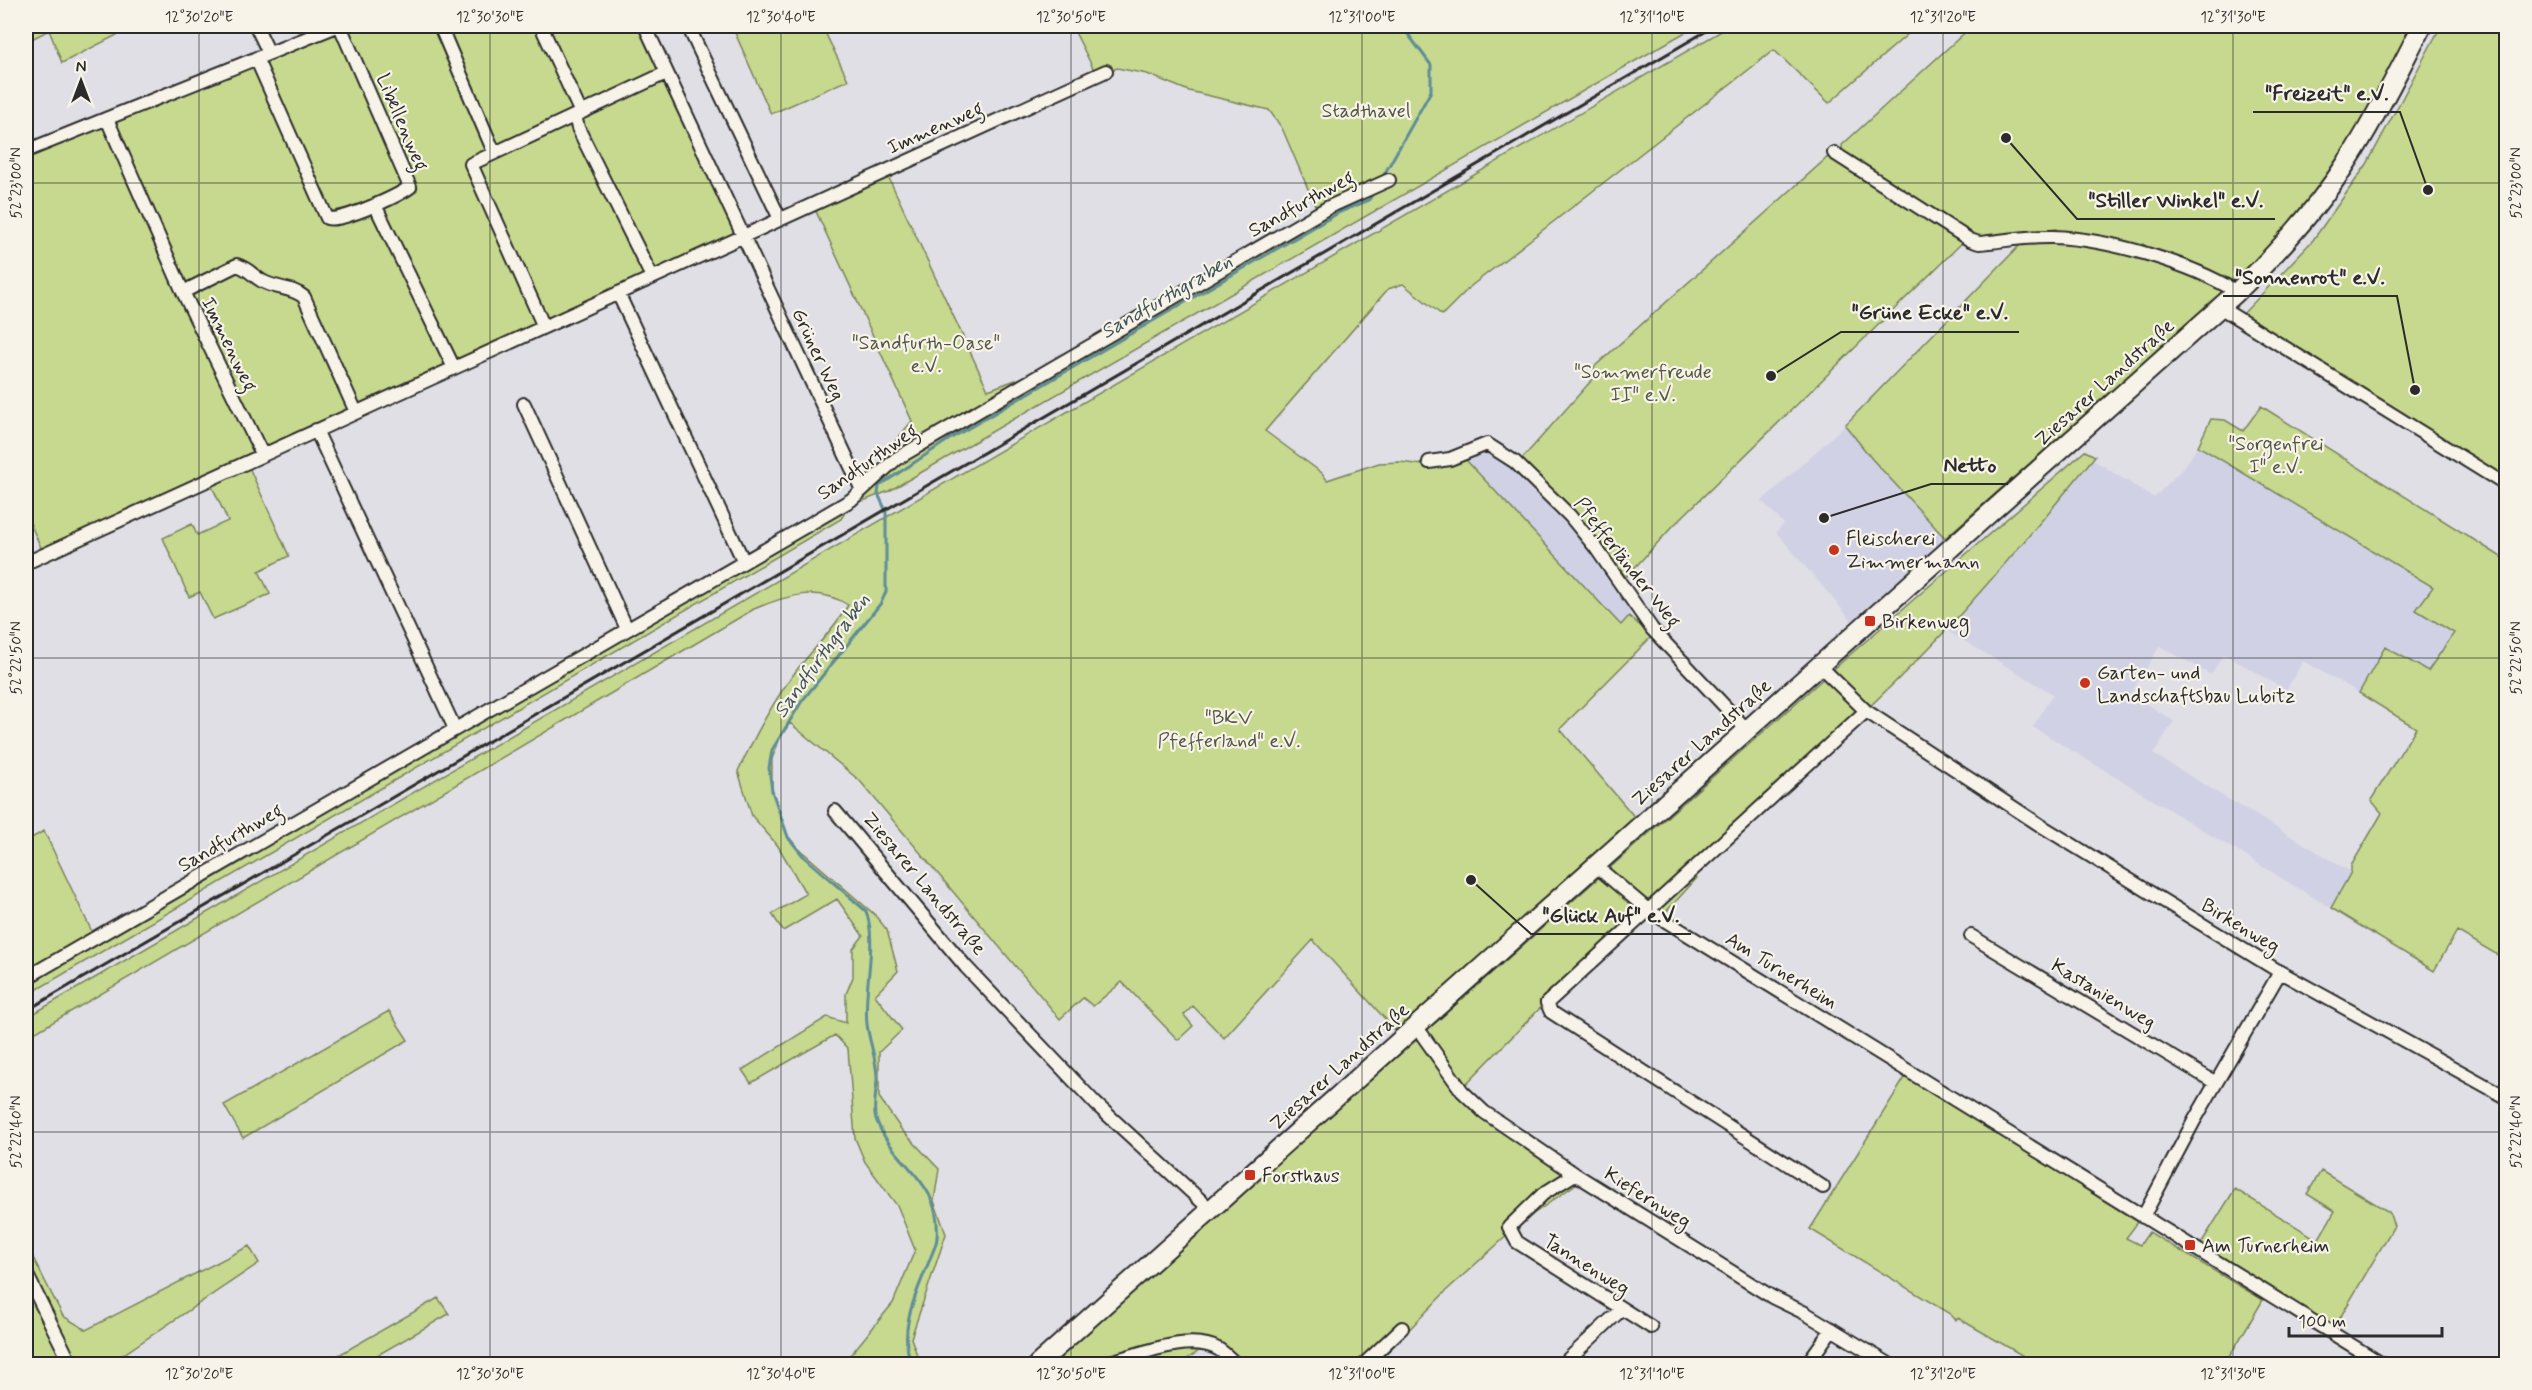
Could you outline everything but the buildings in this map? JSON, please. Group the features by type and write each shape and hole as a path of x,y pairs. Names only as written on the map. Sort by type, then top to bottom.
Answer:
{"main road":[{"name":"Ziesarer Landstraße","path":"1038,1365 2221,308 2277,251 2328,190 2373,118 2422,26"}],"street":[{"path":"256,26 269,52"},
{"name":"Libellenweg","path":"26,151 269,52 338,26 410,187 375,205 339,219 333,221 327,218 256,58"},
{"path":"440,26 494,152"},
{"path":"541,26 578,115 578,128 652,278"},
{"path":"645,26 742,236"},
{"path":"688,26 780,219"},
{"name":"Immenweg","path":"26,563 1106,71"},
{"path":"544,327 471,164 666,73"},
{"path":"107,119 183,292"},
{"path":"1834,153 1970,240 1979,243 2051,236 2070,238 2139,252 2200,273 2237,292"},
{"name":"Sandfurthweg","path":"26,978 743,560 851,500 861,488 896,459 1329,207 1389,180"},
{"path":"375,205 453,368"},
{"name":"Grüner Weg","path":"742,236 861,488"},
{"name":"Immenweg","path":"262,454 183,292 237,265 250,269 262,281 297,291 304,297 356,412"},
{"path":"618,293 743,560"},
{"path":"2221,308 2506,485"},
{"path":"524,405 627,629"},
{"path":"316,430 455,729"},
{"name":"Pfefferländer Weg","path":"1429,462 1450,459 1487,444 1515,462 1570,516 1603,558 1652,629 1748,731"},
{"name":"Birkenweg","path":"1820,666 1866,711 2040,825 2280,972 2506,1097"},
{"path":"1823,1187 1551,1012 1547,1003 1866,711"},
{"name":"Ziesarer Landstraße","path":"835,811 966,967 1103,1111 1211,1210"},
{"name":"Am Turnerheim","path":"1596,866 1648,910 2382,1365"},
{"name":"Kastanienweg","path":"1971,936 2216,1083"},
{"path":"2143,1217 2280,972"},
{"name":"Kiefernweg","path":"1416,1026 1472,1102 1575,1174 1788,1307 1805,1313 1889,1365"},
{"name":"Tannenweg","path":"1575,1174 1543,1194 1509,1227 1517,1242 1651,1327"},
{"path":"26,1273 71,1365"},
{"path":"1563,1365 1622,1309"},
{"path":"1364,1365 1402,1328"},
{"path":"1807,1365 1832,1329"},
{"path":"1102,1365 1158,1349 1201,1344 1218,1349 1236,1365"}],"shaded area":[{"path":"1845,425 1872,459 1945,538 1852,621 1776,532 1784,524 1762,501"},
{"name":"Garten- und Landschaftsbau Lubitz","path":"2198,446 2433,588 2454,633 2428,671 2385,647 2359,693 2303,661 2286,690 2224,654 2211,675 2160,646 2130,694 2174,721 2153,754 2351,872 2331,908 2033,727 2053,694 1946,630 2045,517 2092,459 2154,498 2185,466"},
{"path":"1488,450 1496,451 1534,486 1583,538 1631,604 1629,616 1621,625 1466,460"}],"green space":[{"path":"26,26 112,26 117,35 62,63 49,30 26,42"},
{"path":"346,26 642,26 736,234 42,550 26,514 26,156"},
{"path":"732,26 822,26 848,80 771,114"},
{"name":"Stadthavel","path":"1072,26 1696,26 889,491 863,501 867,489 894,464 1320,217 1282,128 1269,110 1189,91 1147,74 1117,68 1097,76"},
{"name":"\"BKV Pfefferland\" e.V.","path":"1730,26 1917,26 1829,103 1774,50 1471,286 1442,315 1403,284 1388,289 1265,431 1322,473 1327,480 1379,463 1400,462 1431,466 1466,460 1621,625 1629,616 1652,636 1560,729 1637,820 1398,1033 1313,940 1224,1038 1193,1006 1184,1015 1193,1026 1178,1040 1122,982 1093,1006 1083,998 1060,1019 860,781 790,723 780,738 772,759 772,790 789,840 875,915 887,930 898,971 875,995 902,1030 879,1052 879,1097 901,1129 939,1169 934,1201 946,1234 911,1338 920,1364 839,1364 853,1352 893,1303 915,1250 898,1207 865,1162 855,1138 848,1049 835,1035 751,1083 742,1070 827,1017 846,1023 846,994 853,977 853,949 863,936 837,899 783,931 772,914 806,894 778,846 752,816 738,771 773,704 848,605 837,599 825,595 801,595 754,609 26,1038 26,1018"},
{"path":"1972,26 2413,26 2368,112 2338,162 2302,210 2235,284 2145,251 2146,246 2143,244 2138,249 2058,232 2056,229 1977,239 1843,156 1842,145"},
{"path":"2441,26 2506,26 2506,481 2241,316 2313,240 2367,164"},
{"name":"\"Sommerfreude II\" e.V.","path":"1829,156 1964,241 1673,526 1626,577 1563,499 1521,460 1599,372 1593,368"},
{"name":"\"Sandfurth-Oase\" e.V.","path":"887,174 988,390 1035,373 890,460 886,452 912,421 814,207"},
{"path":"2069,241 2132,254 2137,259 2171,265 2226,291 1945,538 1872,459 1845,425 2021,244"},
{"name":"\"Sorgenfrei I\" e.V.","path":"2261,406 2506,560 2506,960 2457,931 2434,971 2331,908 2351,872 2351,866 2382,813 2371,800 2416,728 2359,693 2385,647 2428,671 2454,633 2416,610 2433,587 2198,446 2211,419 2225,420 2243,431"},
{"path":"2085,451 2095,456 2004,565 1917,661 1690,869 1697,878 1665,913 1651,904 1548,1000 1464,1086 1532,1149 1576,1184 1522,1222 1448,1289 1376,1364 1246,1364 1228,1350 1199,1351 1180,1364 1051,1364 1852,653"},
{"path":"248,465 289,556 259,571 270,594 213,619 200,592 189,597 163,538 192,524 197,535 228,521 210,482"},
{"path":"847,509 841,519 26,996 26,983"},
{"path":"44,831 93,934 26,973 26,841"},
{"path":"389,1011 408,1040 243,1138 224,1105"},
{"path":"1906,1076 2138,1222 2126,1238 2140,1245 2149,1232 2263,1300 2225,1364 2037,1364 1958,1318 1956,1320 1950,1314 1810,1229"},
{"path":"2321,1171 2389,1212 2394,1226 2334,1328 2200,1245 2235,1189 2318,1240 2335,1211 2307,1194"},
{"path":"26,1244 63,1316 86,1330 249,1246 259,1263 109,1364 26,1364"},
{"path":"438,1298 449,1314 362,1364 323,1364"}],"waterway":[{"name":"Sandfurthgraben","path":"1381,180 1431,91 1431,65 1402,26"},
{"name":"Sandfurthgraben","path":"912,1364 906,1339 907,1326 914,1300 936,1245 937,1218 924,1186 893,1149 875,1115 877,1071 866,1010 871,952 866,911 804,857 788,837 772,791 769,768 772,750 802,701 881,603 886,592 886,511 878,494 879,486 948,440 1340,212 1369,200 1373,193"}],"railway":[{"path":"26,1011 1715,26"}],"place":[{"name":"\"Stiller Winkel\" e.V.","path":"2006,138"},
{"name":"\"Freizeit\" e.V.","path":"2428,190"},
{"name":"\"Grüne Ecke\" e.V.","path":"1771,376"},
{"name":"\"Sonnenrot\" e.V.","path":"2415,390"},
{"name":"Netto","path":"1824,518"},
{"name":"Fleischerei Zimmermann","path":"1834,550"},
{"name":"Birkenweg","path":"1870,621"},
{"name":"Garten- und Landschaftsbau Lubitz","path":"2085,683"},
{"name":"\"Glück Auf\" e.V.","path":"1471,880"},
{"name":"Forsthaus","path":"1250,1175"},
{"name":"Am Turnerheim","path":"2190,1245"}]}
